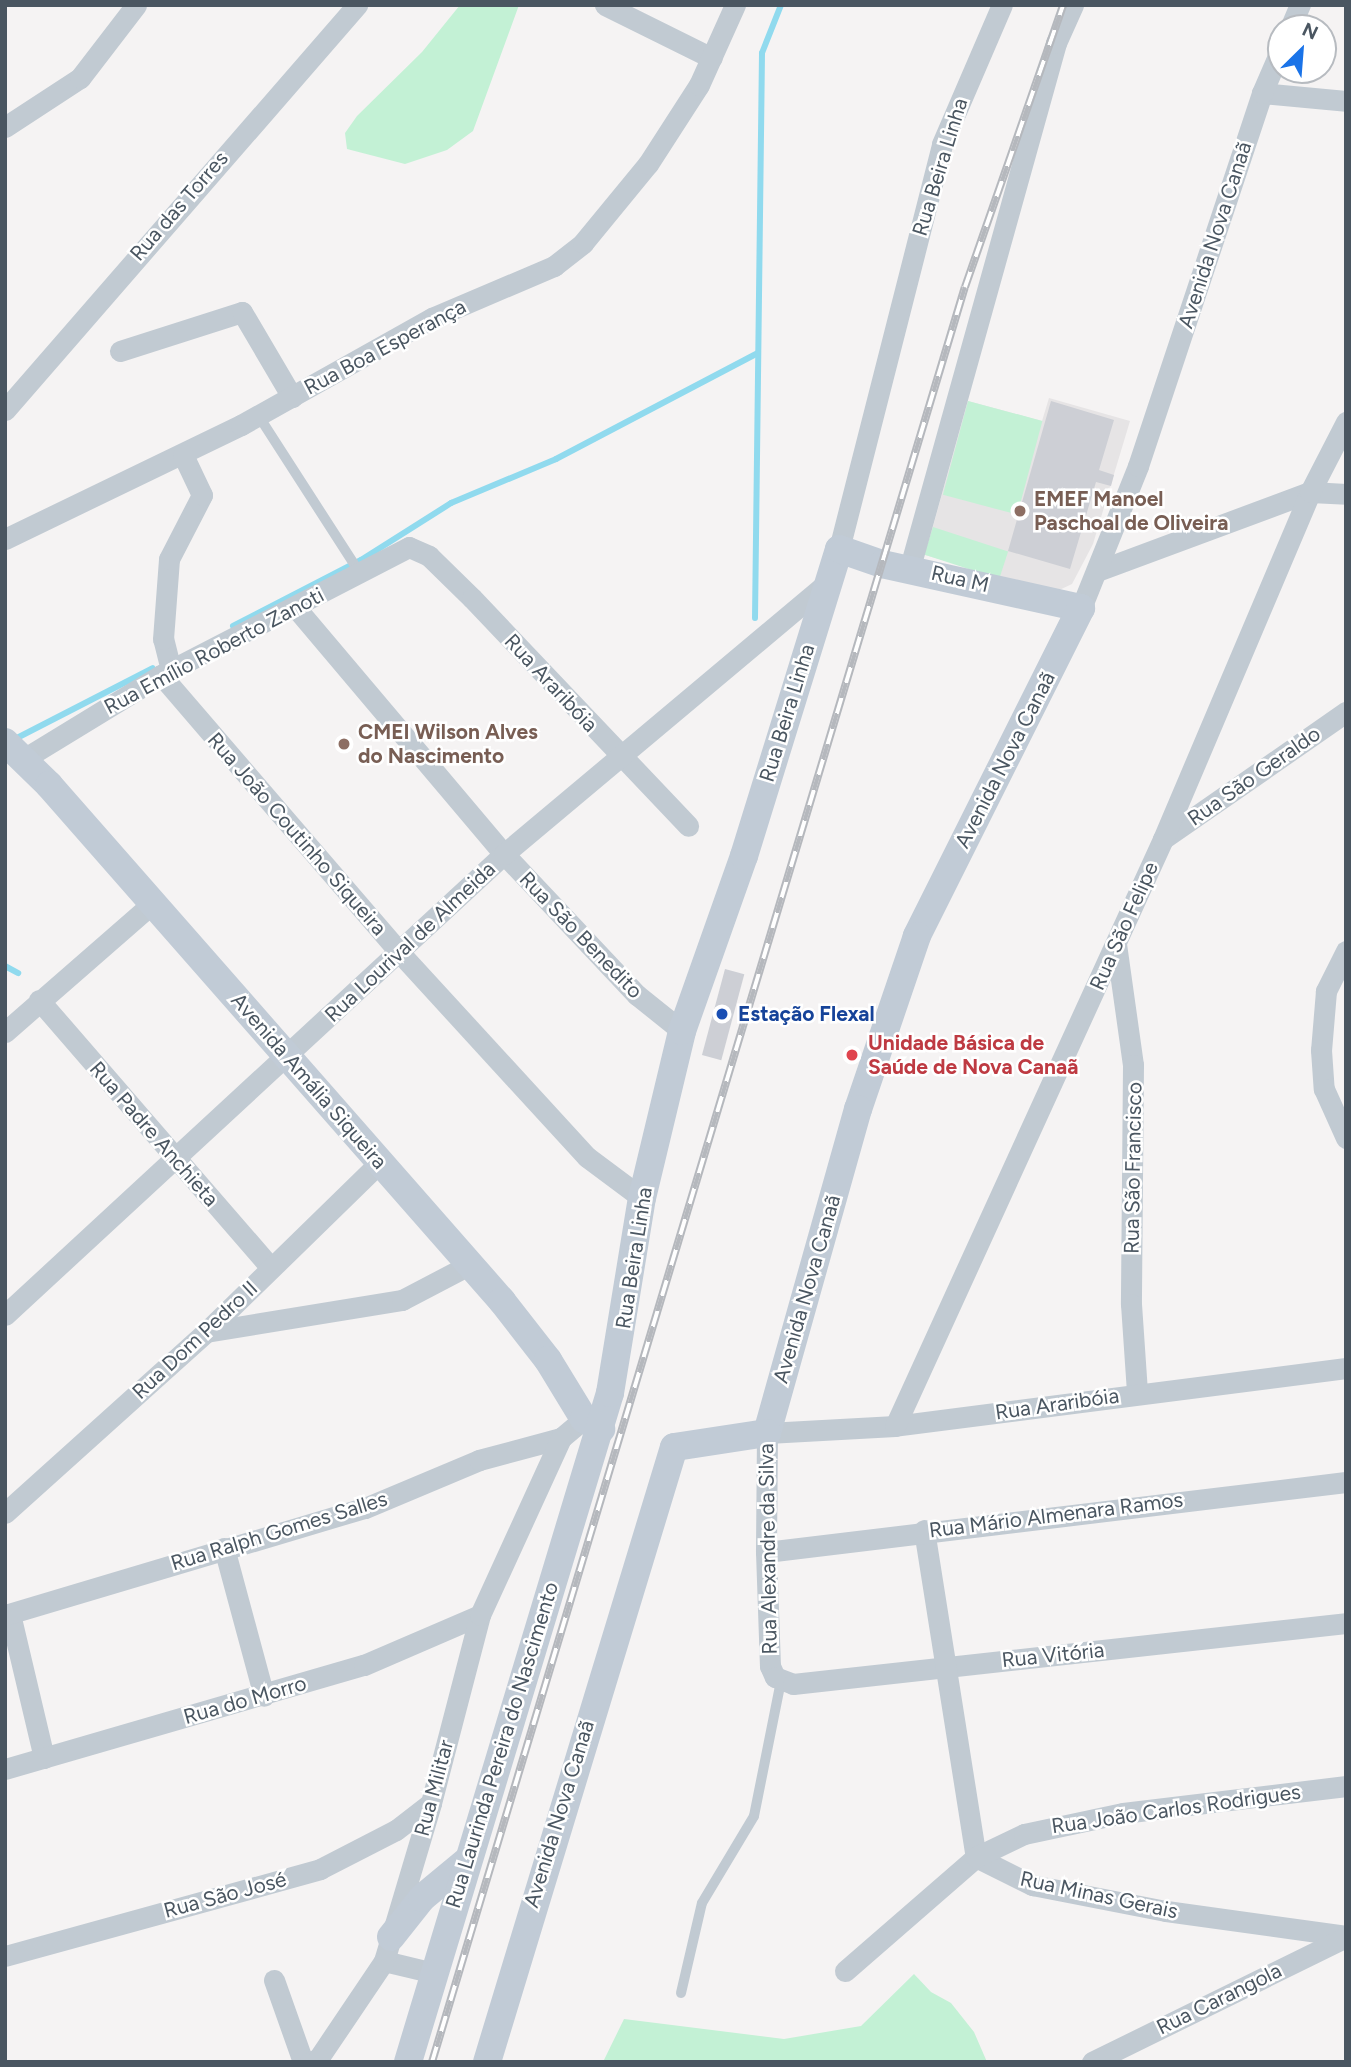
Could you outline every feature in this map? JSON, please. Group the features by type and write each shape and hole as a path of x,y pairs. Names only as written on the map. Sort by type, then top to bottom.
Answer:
{"street":[{"path":"5,127 80,78 117,35 136,5"},
{"name":"Rua das Torres","path":"5,410 357,5"},
{"path":"605,5 712,58"},
{"name":"Rua Boa Esperança","path":"5,538 183,455 432,318 554,265 576,249 648,164 712,58 735,5"},
{"name":"Rua Beira Linha","path":"592,1424 619,1355 642,1198 682,1031 744,856 839,549 943,144 1002,5"},
{"path":"911,567 1056,43 1073,5"},
{"name":"Avenida Nova Canaã","path":"487,2062 674,1447 767,1433 858,1109 917,936 1100,570 1267,81"},
{"path":"1262,93 1346,101"},
{"path":"120,351 242,312 292,397"},
{"name":"Rua São Felipe","path":"895,1426 1163,839 1310,492 1346,422"},
{"path":"166,673 163,639 169,559 202,495 183,455"},
{"path":"1100,570 1310,492 1346,494"},
{"name":"Rua Emílio Roberto Zanoti","path":"15,752 409,547"},
{"name":"Rua Araribóia","path":"409,547 429,556 472,598 688,826"},
{"name":"Rua M","path":"839,549 881,564 911,567 1081,608"},
{"name":"Rua Lourival de Almeida","path":"5,1315 504,854 827,583"},
{"name":"Rua São Benedito","path":"296,608 504,854 637,995 682,1031"},
{"name":"Rua João Coutinho Siqueira","path":"166,673 399,952 587,1157 642,1198"},
{"name":"Rua São Geraldo","path":"1163,839 1346,712"},
{"name":"Avenida Amália Siqueira","path":"15,752 153,903 470,1265 548,1360 592,1424"},
{"path":"5,1032 153,903"},
{"name":"Rua São Francisco","path":"1116,944 1133,1065 1131,1304 1137,1392"},
{"path":"1346,951 1326,991 1321,1050 1324,1089 1346,1138"},
{"name":"Rua Padre Anchieta","path":"39,1000 174,1160 270,1268"},
{"name":"Rua Dom Pedro II","path":"5,1513 206,1332 380,1163"},
{"path":"206,1332 401,1300 470,1265"},
{"name":"Rua Araribóia","path":"767,1433 895,1426 1137,1392 1346,1368"},
{"name":"Rua Ralph Gomes Salles","path":"8,1615 224,1548 365,1508 479,1460 561,1438 592,1424"},
{"name":"Rua Laurinda Pereira do Nascimento","path":"408,2062 577,1494 592,1424"},
{"name":"Rua Alexandre da Silva","path":"767,1433 766,1552 775,1673"},
{"name":"Rua Militar","path":"312,2061 387,1949 431,1803 480,1615 561,1438"},
{"name":"Rua Mário Almenara Ramos","path":"766,1552 924,1530 1346,1482"},
{"path":"924,1530 976,1857"},
{"path":"224,1548 264,1696"},
{"path":"8,1615 44,1758"},
{"name":"Rua do Morro","path":"5,1769 364,1665 480,1615"},
{"name":"Rua Vitória","path":"775,1673 793,1684 1346,1623"},
{"name":"Rua João Carlos Rodrigues","path":"845,1970 976,1857 1024,1834 1071,1822 1346,1786"},
{"name":"Rua São José","path":"5,1956 320,1869 396,1830 431,1803"},
{"name":"Rua Minas Gerais","path":"976,1857 1032,1885 1166,1911 1346,1937"},
{"path":"434,1973 387,1949 422,1898 468,1860"},
{"name":"Rua Carangola","path":"1092,2062 1346,1937"},
{"path":"274,1980 312,2061"}],"lane":[{"path":"258,415 360,573"},
{"path":"681,1993 702,1903 754,1816 775,1673"}],"shaded area":[{"name":"EMEF Manoel Paschoal de Oliveira","path":"1049,398 1130,421 1093,544 1072,584 1055,592 925,555 968,401 1042,421"}],"green space":[{"path":"460,5 519,5 473,131 447,150 405,164 347,149 345,133 357,116 422,52"},
{"path":"968,401 1042,421 1017,515 943,495"},
{"path":"933,527 1008,551 999,579 924,555"},
{"path":"914,1974 931,1992 951,2003 974,2032 987,2062 603,2062 624,2019 784,2039 861,2026"}],"building":[{"path":"1051,401 1114,420 1099,470 1114,475 1111,486 1096,482 1070,569 1008,551"},
{"name":"Estação Flexal","path":"725,969 744,974 721,1060 702,1055"}],"waterway":[{"path":"755,618 762,53 781,5"},
{"path":"233,626 361,560 451,503 556,459 758,353"},
{"path":"13,740 153,668"},
{"path":"5,966 18,973"}],"railway":[{"path":"432,2062 965,287 1063,5"}],"place":[{"name":"EMEF Manoel Paschoal de Oliveira","path":"1020,511"},
{"name":"CMEI Wilson Alves do Nascimento","path":"344,744"},
{"name":"Estação Flexal","path":"722,1014"},
{"name":"Unidade Básica de Saúde de Nova Canaã","path":"852,1055"}]}
